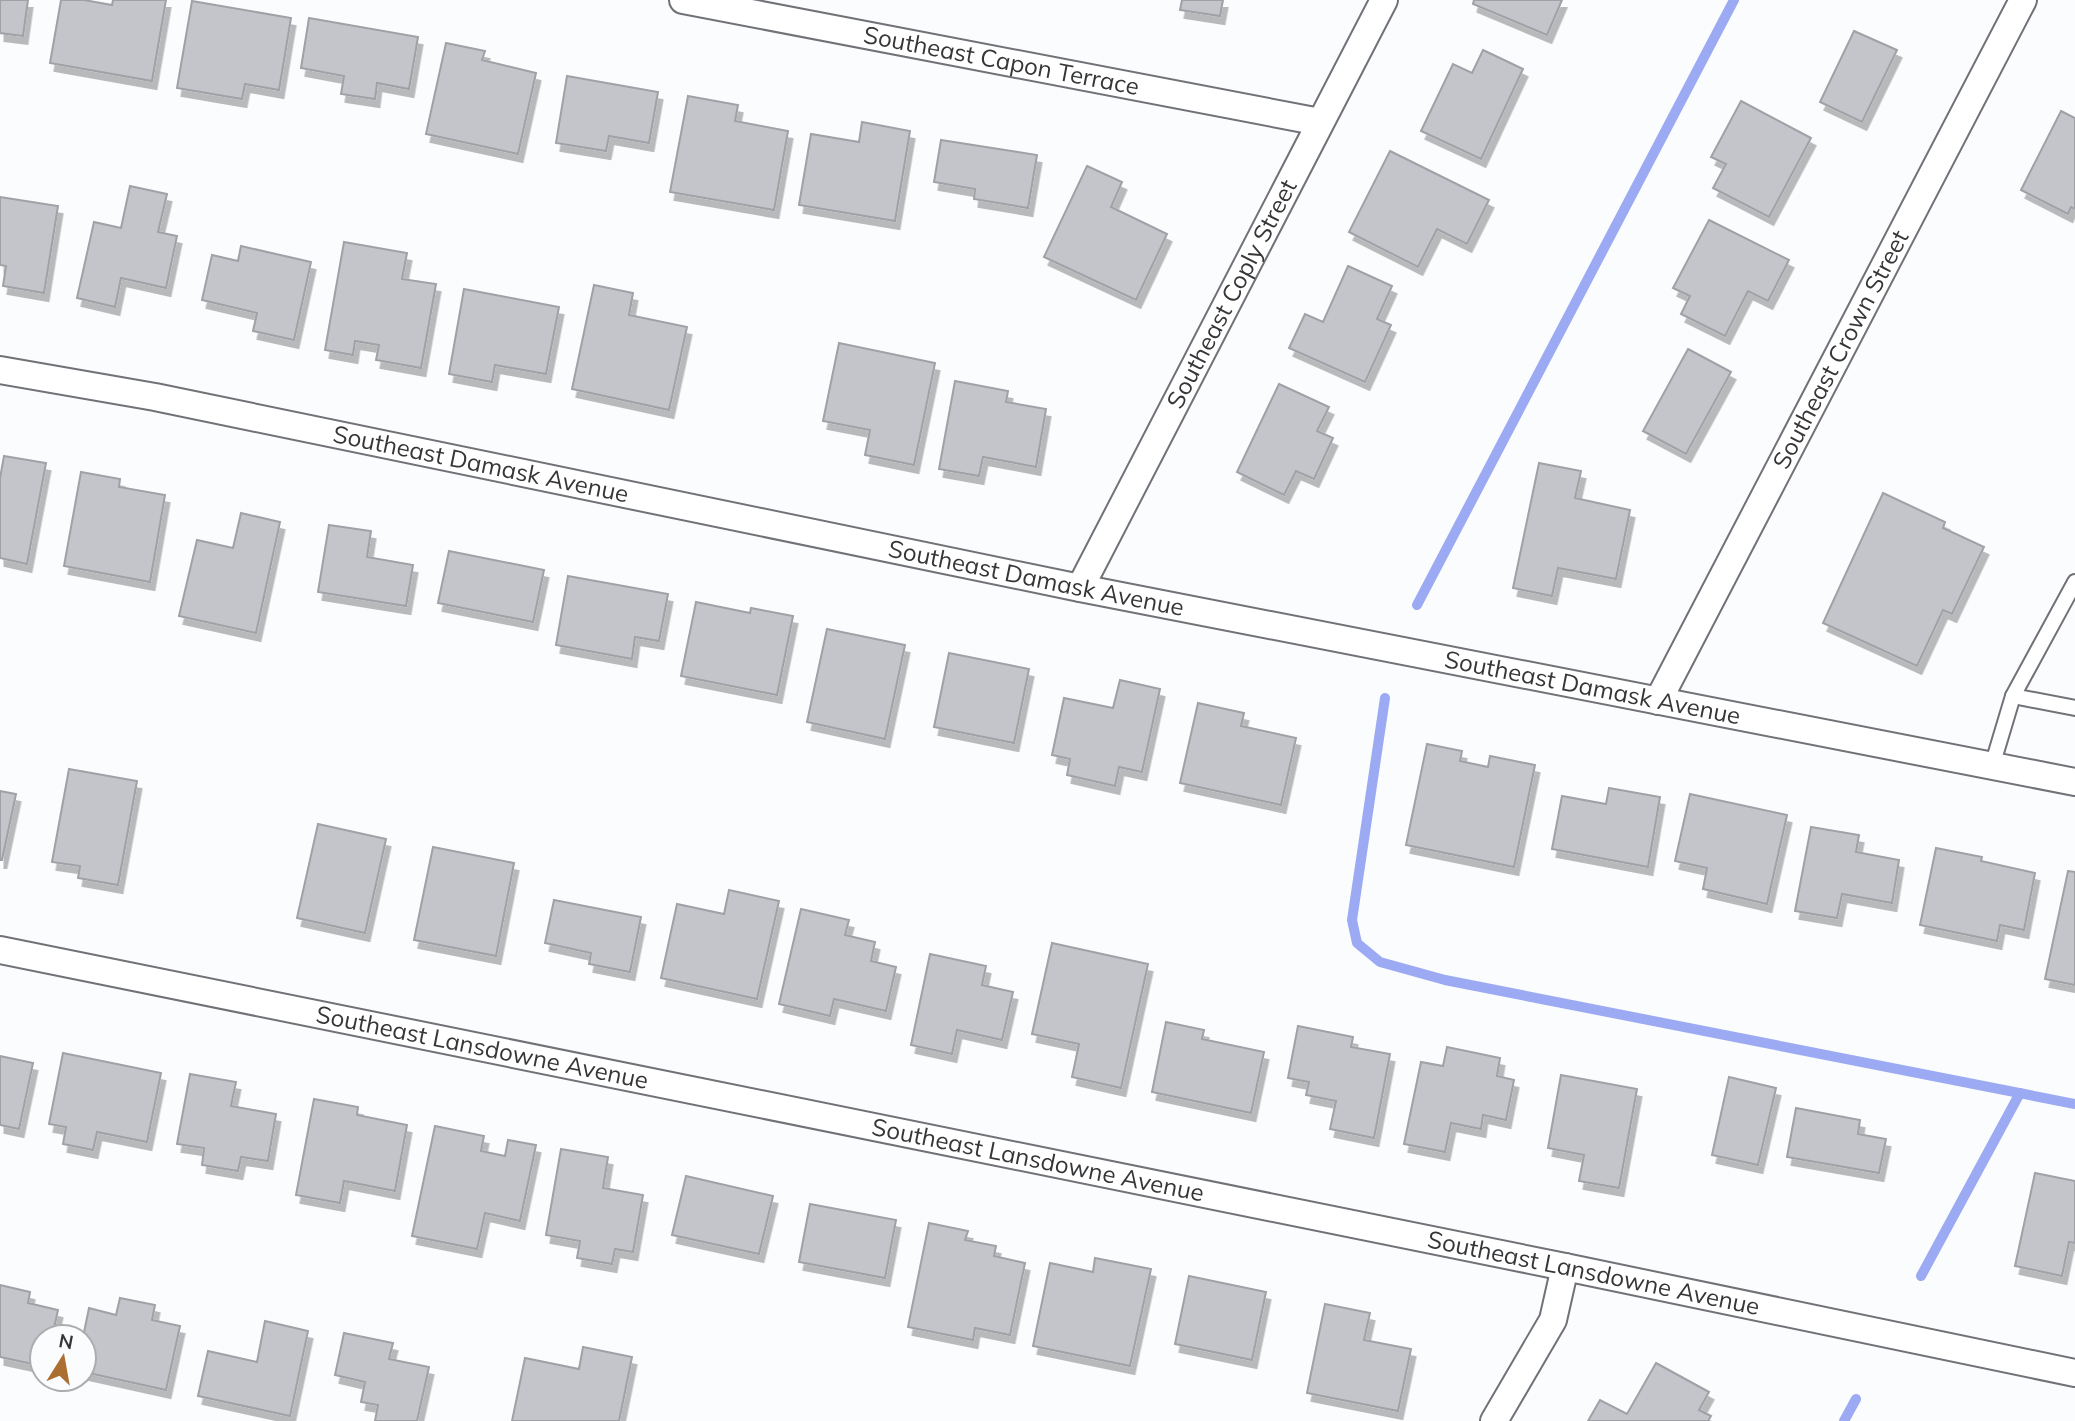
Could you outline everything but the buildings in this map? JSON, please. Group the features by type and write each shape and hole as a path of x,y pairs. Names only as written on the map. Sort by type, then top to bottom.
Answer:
{"street":[{"name":"Southeast Capon Terrace","path":"683,0 1320,122"},
{"name":"Southeast Coply Street","path":"1080,588 1384,0"},
{"name":"Southeast Crown Street","path":"1658,701 2024,0"},
{"name":"Southeast Damask Avenue","path":"0,370 155,397 1080,588 2075,782"},
{"name":"Southeast Lansdowne Avenue","path":"0,950 2075,1373"},
{"path":"1494,1421 1553,1320 1565,1267"}],"lane":[{"path":"1992,766 2013,696 2075,582"},
{"path":"2013,696 2075,709"}],"waterway":[{"path":"1417,605 1734,0"},
{"path":"1385,698 1352,920 1357,943 1380,962 1445,980 2075,1104"},
{"path":"1921,1276 2020,1093"},
{"path":"1844,1421 1856,1399"}]}
